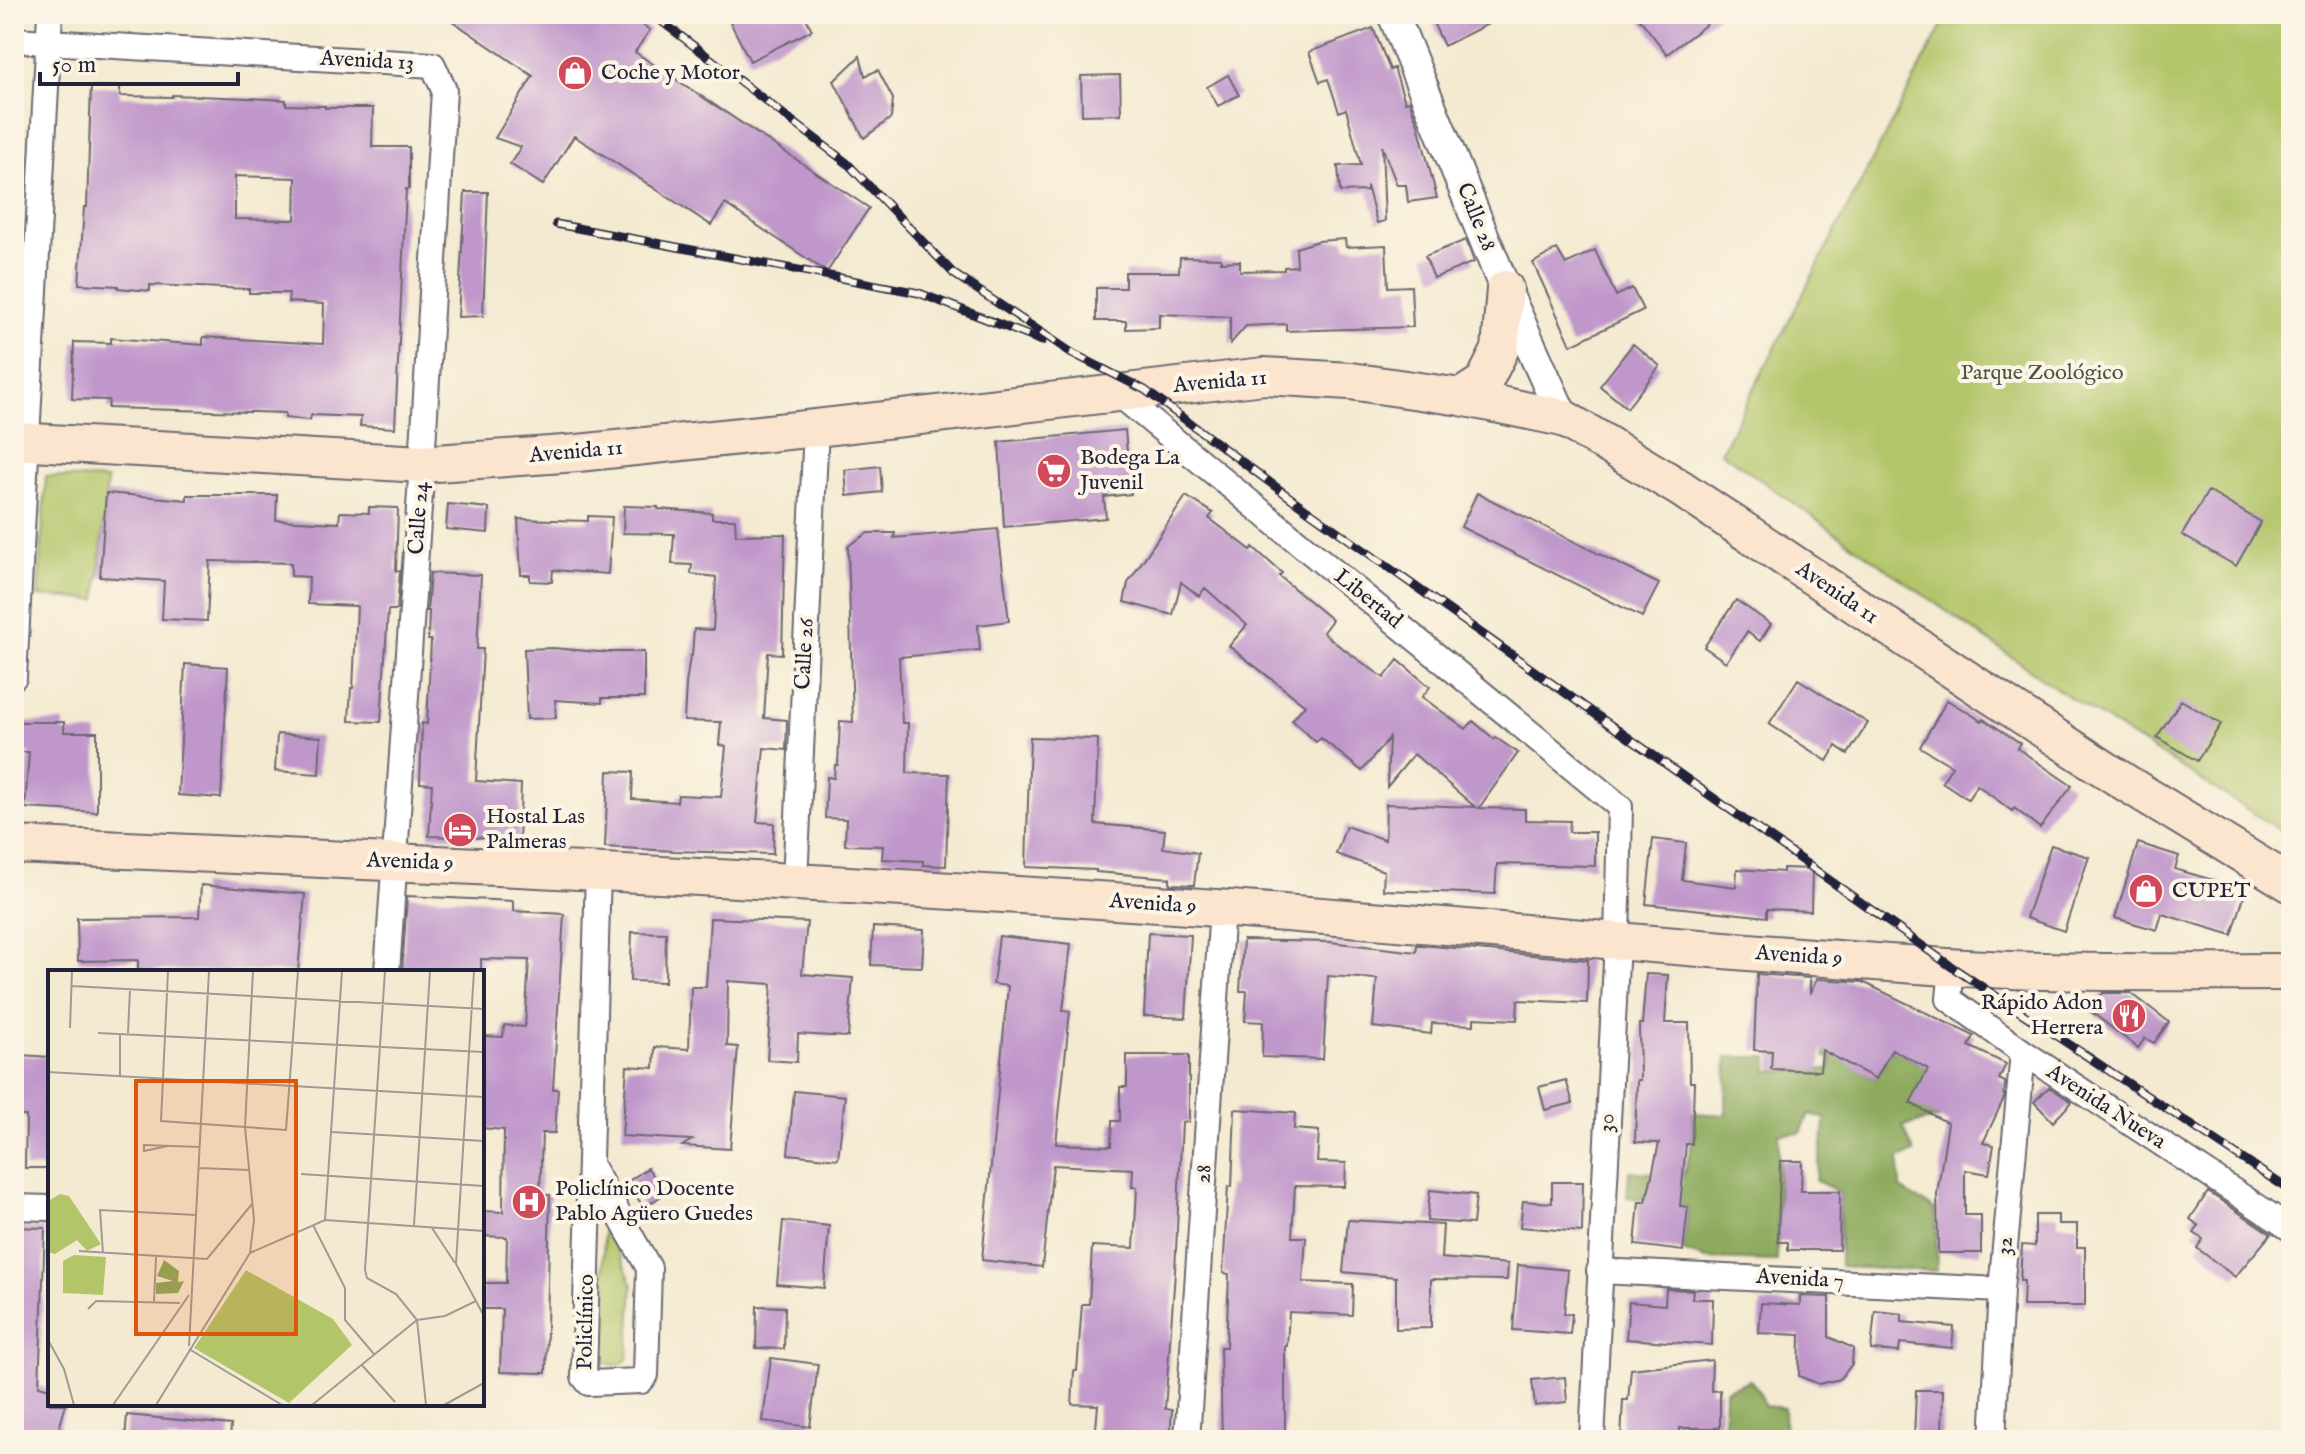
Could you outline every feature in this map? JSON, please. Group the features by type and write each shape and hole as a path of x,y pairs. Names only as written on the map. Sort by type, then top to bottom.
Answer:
{"main road":[{"path":"1461,397 1484,382 1500,350 1505,289"},
{"name":"Avenida 11","path":"20,441 422,464 578,453 1264,376 1350,381 1461,397 1563,418 1680,488 2006,706 2291,884"},
{"name":"Avenida 9","path":"14,845 795,881 1222,908 1952,967 2066,972 2291,972"}],"street":[{"path":"14,677 20,441 50,14"},
{"name":"Calle 28","path":"1393,14 1505,289 1563,418"},
{"name":"Avenida 13","path":"14,40 433,65"},
{"name":"Calle 24","path":"387,970 444,90 433,65"},
{"name":"Libertad","path":"1116,392 1620,807"},
{"name":"Calle 26","path":"795,881 816,428"},
{"name":"30","path":"1592,1440 1617,942 1620,807"},
{"name":"Policlínico","path":"590,1164 649,1268 646,1375 641,1381 589,1383 584,1377 598,870"},
{"name":"28","path":"1187,1440 1222,908"},
{"name":"Avenida Nueva","path":"1952,967 1949,999 2023,1052 2291,1229"},
{"name":"32","path":"1993,1440 2001,1290 2023,1052"},
{"path":"14,1207 48,1208"},
{"name":"Avenida 7","path":"1599,1271 2001,1290"}],"green space":[{"name":"Parque Zoológico","path":"1948,14 2291,14 2291,837 2060,691 1721,452"},
{"path":"46,476 107,480 97,600 38,596"},
{"path":"1823,1019 1853,1066 1876,1079 1892,1049 1928,1069 1939,1118 1903,1126 1914,1153 1899,1158 1900,1189 1935,1209 1937,1271 1840,1267 1840,1192 1816,1181 1826,1119 1809,1114 1801,1133 1779,1134 1777,1261 1706,1259 1683,1251 1688,1207 1627,1197 1629,1171 1683,1176 1692,1144 1693,1113 1726,1115 1727,1057 1768,1057 1768,1071 1830,1069 1832,1058 1825,1057"},
{"path":"604,1229 619,1253 633,1286 628,1359 616,1365 603,1361 600,1353"},
{"path":"1750,1380 1761,1393 1764,1406 1784,1408 1785,1440 1713,1440 1714,1435 1724,1432 1725,1390"}],"building":[{"path":"442,14 627,14 650,30 635,52 869,208 827,272 725,204 711,225 574,136 543,185 510,164 521,147 495,138 533,76"},
{"path":"726,14 804,14 812,30 750,61"},
{"path":"1429,14 1508,14 1444,46"},
{"path":"1636,14 1720,14 1667,54"},
{"path":"1373,28 1390,70 1394,68 1405,102 1409,101 1418,124 1437,198 1408,202 1406,185 1397,185 1382,146 1385,221 1377,223 1367,186 1367,191 1340,192 1338,166 1361,165 1346,109 1339,112 1328,79 1320,82 1309,52"},
{"path":"860,56 865,76 878,70 893,99 891,118 864,138 834,81"},
{"path":"1120,75 1121,114 1082,115 1081,76"},
{"path":"1228,75 1239,95 1218,106 1207,87"},
{"path":"91,86 120,87 120,96 249,98 286,100 286,105 373,108 372,147 409,147 395,428 360,426 361,417 311,415 310,420 285,418 285,413 108,408 109,400 72,399 74,342 111,343 111,338 203,345 203,337 323,344 324,304 288,302 289,293 150,285 150,291 79,284 84,207 87,207","holes":["235,176 296,178 295,219 235,219"]},
{"path":"465,192 488,192 483,316 458,317"},
{"path":"1345,239 1346,247 1386,245 1388,287 1411,286 1413,327 1286,331 1286,324 1246,326 1230,344 1230,317 1159,314 1159,328 1126,329 1126,321 1096,321 1096,288 1125,288 1125,272 1179,272 1180,257 1240,261 1240,271 1284,270 1284,267 1297,266 1296,248 1318,241"},
{"path":"1466,240 1474,262 1434,278 1425,256"},
{"path":"1557,249 1566,264 1595,250 1616,296 1632,288 1643,310 1571,345 1533,263"},
{"path":"1633,344 1660,366 1627,408 1600,386"},
{"path":"1125,430 1131,494 1104,497 1106,518 1004,527 999,442"},
{"path":"880,466 882,492 847,496 845,470"},
{"path":"2208,491 2261,522 2236,566 2182,535"},
{"path":"106,493 187,500 187,495 277,495 276,520 339,523 340,512 369,513 369,507 398,508 396,571 400,571 397,610 388,610 381,722 349,721 357,606 308,604 309,577 291,576 291,563 210,561 207,621 162,619 164,581 100,577"},
{"path":"1477,493 1659,584 1642,617 1461,527"},
{"path":"1186,496 1213,513 1209,518 1251,550 1253,547 1282,573 1279,576 1332,620 1323,632 1338,645 1384,678 1398,660 1430,687 1422,697 1466,729 1473,721 1494,739 1518,753 1479,808 1525,809 1525,820 1570,821 1569,832 1595,832 1595,866 1497,864 1495,894 1383,890 1384,871 1336,854 1346,826 1385,840 1386,804 1475,807 1414,754 1387,787 1389,738 1362,771 1321,738 1316,742 1292,720 1305,705 1229,646 1247,625 1205,588 1199,596 1181,582 1173,615 1124,602 1128,583"},
{"path":"448,504 489,508 488,533 446,529"},
{"path":"624,506 712,513 712,519 735,519 736,535 785,534 782,654 768,653 764,718 787,720 786,750 764,748 757,822 774,823 773,854 605,847 608,771 633,772 632,799 677,802 678,795 721,797 726,746 719,745 721,722 684,721 694,629 713,630 716,577 691,574 692,565 672,564 674,534 623,533"},
{"path":"588,516 612,517 608,574 553,570 552,582 530,581 530,575 521,575 518,519 588,521"},
{"path":"998,529 1009,621 978,625 980,650 899,657 902,723 908,723 907,773 949,774 946,866 923,865 923,861 882,859 883,846 845,845 846,819 825,818 827,777 834,778 835,765 838,765 840,721 853,722 848,546 868,533 895,533 894,538"},
{"path":"430,573 481,575 477,649 483,649 476,781 521,784 519,843 490,838 429,836 432,784 420,783 422,723 427,724 431,640 428,640 427,611"},
{"path":"1736,600 1771,624 1760,641 1747,632 1726,662 1704,647"},
{"path":"524,649 644,652 644,698 602,698 602,703 555,700 556,718 527,719"},
{"path":"185,664 228,667 221,798 178,795"},
{"path":"1798,679 1868,723 1848,754 1836,746 1827,761 1769,724"},
{"path":"1947,700 1982,721 1984,719 2020,743 2017,748 2072,786 2040,828 1977,785 1968,799 1942,782 1952,766 1920,747"},
{"path":"2181,700 2221,724 2197,761 2157,737"},
{"path":"18,722 64,722 64,732 97,732 97,812 25,808 29,752 18,752"},
{"path":"277,734 321,737 319,774 275,771"},
{"path":"1030,737 1098,739 1095,824 1165,830 1163,848 1198,853 1194,885 1170,884 1170,878 1096,870 1026,867"},
{"path":"1653,839 1686,843 1682,880 1736,887 1737,869 1783,872 1783,868 1812,869 1811,911 1767,909 1767,917 1646,904"},
{"path":"2138,843 2179,856 2175,869 2246,890 2232,935 2162,914 2157,930 2115,918"},
{"path":"2051,845 2089,857 2064,931 2026,918"},
{"path":"201,885 305,894 298,970 138,970 138,960 78,961 77,918 199,917"},
{"path":"407,896 513,901 513,911 564,914 553,1089 558,1089 555,1133 542,1133 540,1195 550,1195 546,1373 500,1372 502,1309 484,1309 484,1283 506,1283 507,1237 484,1236 484,1211 503,1212 504,1130 484,1128 484,1036 503,1037 504,1025 525,1027 529,960 481,959 481,970 402,970"},
{"path":"710,918 807,922 802,974 853,978 848,1037 798,1034 797,1062 767,1060 772,984 728,981 727,1046 738,1047 730,1149 682,1146 692,1140 622,1136 627,1066 654,1068 655,1047 689,1049 691,987 706,987"},
{"path":"873,927 924,930 922,967 871,965"},
{"path":"632,932 666,933 665,982 630,981"},
{"path":"1148,933 1191,935 1186,1018 1144,1016"},
{"path":"999,936 1071,944 1063,1010 1070,1011 1056,1144 1111,1146 1112,1121 1120,1121 1120,1087 1127,1087 1127,1055 1189,1055 1189,1122 1182,1123 1165,1409 1172,1410 1170,1440 1095,1440 1098,1405 1072,1404 1082,1304 1089,1304 1092,1246 1134,1248 1137,1187 1132,1187 1133,1169 1053,1165 1042,1267 982,1260 1008,986 993,984"},
{"path":"1243,940 1330,942 1416,952 1417,945 1421,945 1588,960 1587,1003 1518,1000 1517,1020 1474,1018 1474,1025 1432,1023 1431,1034 1373,1027 1377,979 1328,976 1323,1059 1262,1057 1263,1022 1245,1021 1247,991 1240,991"},
{"path":"1646,974 1668,975 1665,1023 1689,1023 1690,1082 1694,1082 1692,1144 1686,1144 1680,1206 1688,1207 1683,1251 1635,1245 1639,1202 1646,1202 1659,1143 1635,1142 1637,1080 1640,1080 1639,1024 1642,1024"},
{"path":"1757,974 1810,978 1810,994 1817,979 1863,982 1974,1036 1969,1046 2006,1064 1999,1079 2005,1082 2004,1098 1983,1143 1994,1145 1989,1174 1965,1170 1965,1215 1981,1215 1981,1253 1938,1253 1937,1194 1948,1123 1910,1103 1928,1069 1892,1049 1876,1079 1822,1050 1820,1071 1771,1069 1772,1051 1754,1050"},
{"name":"Rápido Adon Herrera","path":"2103,993 2131,993 2169,1022 2154,1043 2145,1038 2138,1048 2089,1010"},
{"path":"21,1055 48,1057 48,1168 25,1168 26,1116 18,1116"},
{"path":"1566,1080 1573,1103 1545,1110 1539,1087"},
{"path":"2049,1087 2072,1102 2053,1122 2034,1102"},
{"path":"794,1091 845,1096 838,1159 788,1154"},
{"path":"1235,1109 1295,1113 1294,1129 1319,1131 1317,1162 1346,1163 1345,1187 1295,1186 1292,1237 1306,1237 1303,1282 1353,1284 1352,1315 1289,1312 1285,1346 1285,1440 1222,1440 1220,1347 1226,1347 1229,1274 1223,1273 1228,1186 1232,1187"},
{"path":"1780,1161 1802,1161 1801,1191 1840,1191 1839,1250 1788,1250 1788,1242 1778,1242"},
{"path":"648,1168 665,1193 644,1208 627,1182"},
{"path":"1552,1182 1583,1182 1582,1232 1520,1227 1523,1201 1552,1203"},
{"path":"1430,1190 1476,1195 1473,1224 1427,1221"},
{"path":"2208,1192 2271,1234 2235,1277 2197,1248 2203,1239 2194,1233 2199,1226 2190,1219"},
{"path":"2035,1215 2058,1215 2058,1224 2077,1224 2077,1247 2085,1247 2085,1306 2023,1306 2024,1281 2020,1281 2022,1245 2035,1246"},
{"path":"1348,1220 1443,1225 1441,1258 1508,1264 1507,1280 1431,1279 1431,1328 1396,1329 1396,1277 1343,1272"},
{"path":"783,1221 829,1226 824,1288 777,1284"},
{"path":"14,1227 45,1228 39,1386 48,1388 48,1406 65,1406 56,1440 14,1440"},
{"path":"1518,1265 1568,1270 1564,1314 1572,1314 1570,1334 1513,1330"},
{"path":"1666,1289 1693,1290 1692,1299 1713,1299 1712,1345 1626,1339 1629,1302 1665,1305"},
{"path":"1800,1296 1829,1297 1829,1337 1853,1348 1852,1364 1840,1379 1819,1384 1799,1376 1800,1335 1759,1333 1761,1303 1800,1305"},
{"path":"757,1306 785,1307 784,1349 756,1348"},
{"path":"1875,1311 1902,1314 1902,1322 1954,1327 1952,1348 1900,1343 1899,1352 1871,1350"},
{"path":"771,1358 818,1364 810,1427 763,1421"},
{"path":"1712,1360 1711,1391 1720,1390 1720,1428 1680,1428 1679,1440 1621,1440 1623,1400 1628,1400 1631,1369"},
{"path":"1565,1377 1567,1402 1535,1406 1532,1380"},
{"path":"1916,1390 1943,1390 1942,1440 1914,1440"},
{"path":"127,1415 231,1425 230,1440 125,1440"}],"railway":[{"path":"652,14 847,163 954,274 1072,353 1145,390 1299,504 1952,967 2291,1191"},
{"path":"556,224 919,293 1042,341"}],"place":[{"name":"Coche y Motor","path":"575,73"},
{"name":"Bodega La Juvenil","path":"1054,471"},
{"name":"Hostal Las Palmeras","path":"460,830"},
{"name":"CUPET","path":"2146,891"},
{"name":"Rápido Adon Herrera","path":"2129,1016"},
{"name":"Policlínico Docente Pablo Agüero Guedes","path":"529,1202"}]}
